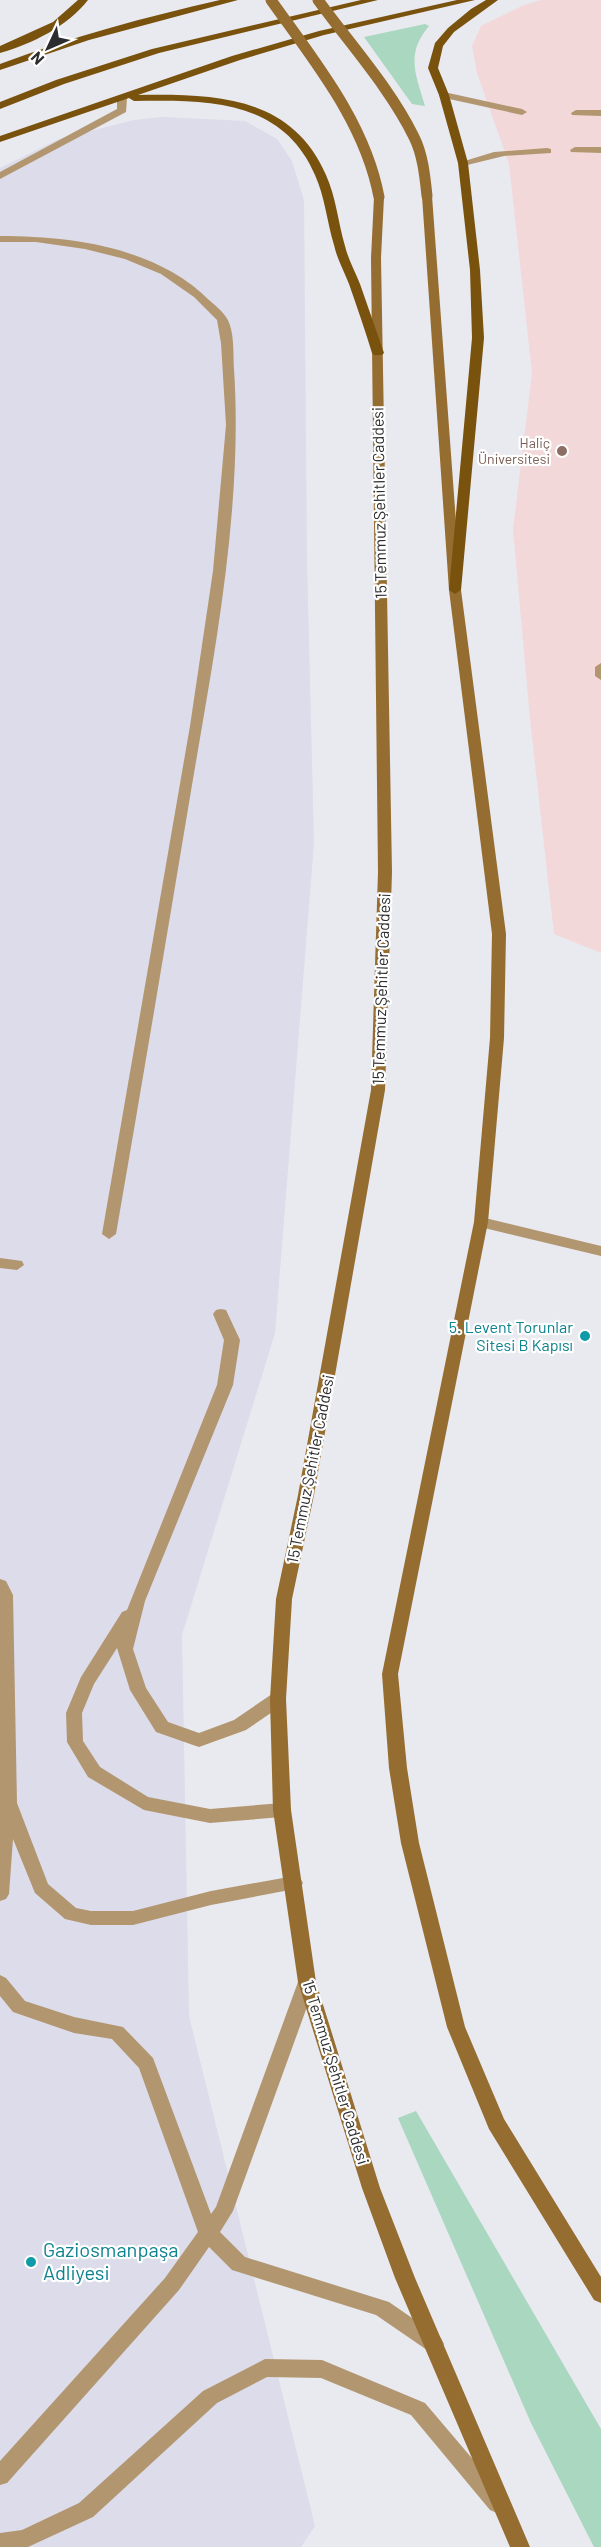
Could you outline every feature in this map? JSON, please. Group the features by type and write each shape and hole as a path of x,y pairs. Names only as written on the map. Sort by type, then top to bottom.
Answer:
{"main road":[{"path":"0,50 45,30 67,16 83,0"},
{"path":"0,67 98,34 233,0"},
{"name":"15 Temmuz Şehitler Caddesi","path":"271,0 346,110 378,179 376,258 385,872 378,1090 308,1484 284,1599 278,1699 282,1810 307,1982 371,2188 405,2278 520,2547"},
{"path":"318,0 396,106 415,140 424,170 455,590 499,934 493,1098 482,1222 441,1412 390,1674 398,1768 410,1843 456,2027 496,2122 601,2294"},
{"path":"0,106 60,82 156,51 373,0"},
{"path":"0,139 236,58 311,36 470,0"},
{"path":"455,590 478,338 474,260 463,164 444,95 433,68 438,45 451,30 474,11 493,0"},
{"path":"122,98 195,97 226,101 248,106 273,117 299,137 318,168 330,202 339,247 378,352"}],"street":[{"path":"444,95 522,112"},
{"path":"0,176 122,110 122,98"},
{"path":"576,113 601,113"},
{"path":"575,150 601,150"},
{"path":"463,164 483,156 515,151 547,151"},
{"path":"0,238 36,239 85,246 129,257 165,272 198,295 222,319 227,343 232,425 219,571 196,726 109,1234"},
{"path":"601,667 601,676"},
{"path":"482,1222 601,1251"},
{"path":"0,1263 17,1265"},
{"path":"221,1314 232,1340 225,1385 137,1601 124,1649 138,1690 162,1727 199,1740 240,1725 278,1699"},
{"path":"0,1585 5,1595 7,1627 8,1803 0,1894"},
{"path":"137,1601 87,1682 74,1713 75,1742 94,1772 144,1803 210,1816 282,1810"},
{"path":"8,1803 41,1888 71,1914 91,1918 133,1918 211,1898 294,1883"},
{"path":"0,2476 172,2284 224,2211 307,1982"},
{"path":"0,1983 18,2007 74,2025 117,2032 147,2064 208,2233 239,2264 382,2307 435,2344"},
{"path":"0,2543 24,2539 86,2510 210,2397 265,2368 322,2369 418,2409 502,2509"}],"shaded area":[{"name":"Haliç Üniversitesi","path":"541,0 601,0 601,953 554,934 530,719 513,529 532,373 509,164 477,73 472,46 481,26 524,5"},
{"path":"162,117 245,121 277,139 292,161 304,200 307,563 314,843 275,1333 182,1635 189,2016 315,2526 301,2547 0,2547 0,168 59,139 134,120"}],"green space":[{"path":"425,24 429,26 417,46 415,65 425,106 412,104 364,37"},
{"path":"416,2111 601,2429 601,2547 594,2547 531,2423 398,2118"}],"place":[{"name":"Haliç Üniversitesi","path":"562,451"},
{"name":"5. Levent Torunlar Sitesi B Kapısı","path":"585,1336"},
{"name":"Gaziosmanpaşa Adliyesi","path":"31,2262"}]}
